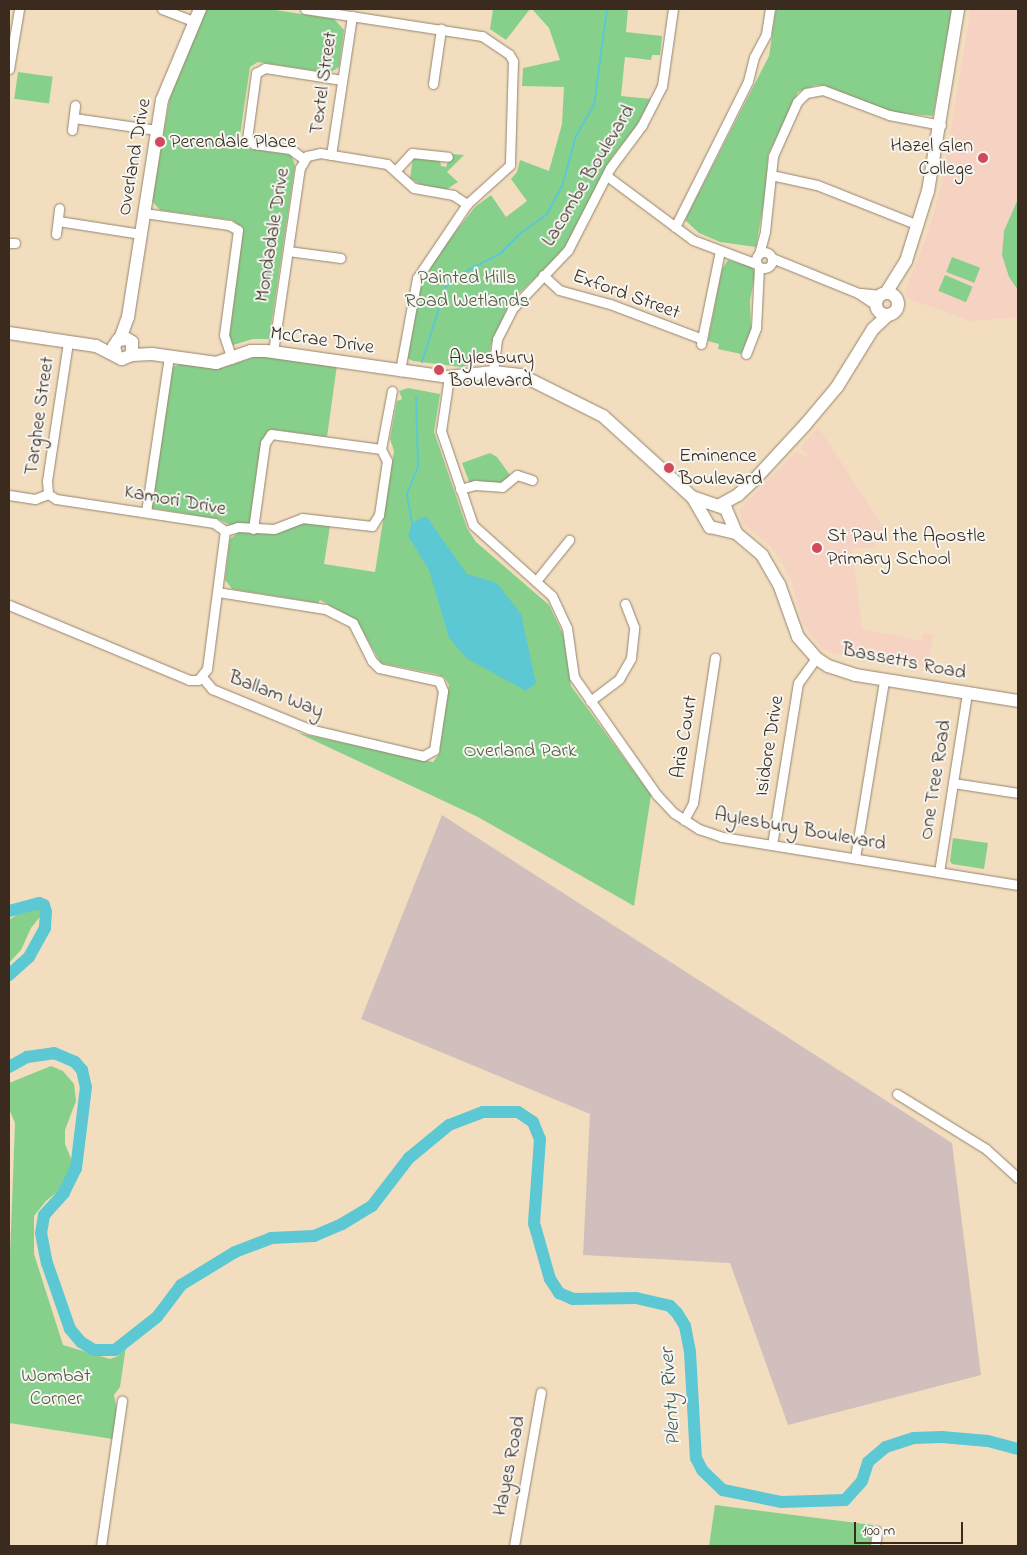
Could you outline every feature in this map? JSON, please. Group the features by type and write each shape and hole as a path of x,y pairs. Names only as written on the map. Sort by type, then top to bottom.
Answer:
{"street":[{"path":"9,69 18,9"},
{"path":"162,9 194,21"},
{"name":"Overland Drive","path":"127,344 128,317 156,130 166,87 200,9"},
{"path":"305,9 441,29 488,38 509,54 513,61 510,165 467,204 416,278 400,371"},
{"name":"Lacombe Boulevard","path":"493,372 497,340 512,309 568,250 607,176 642,125 662,86 673,9"},
{"path":"675,227 748,81 754,57 766,34 770,9"},
{"path":"719,515 826,401 873,329 884,303 900,274 918,225 941,125 958,9"},
{"name":"Textel Street","path":"331,155 352,16"},
{"path":"433,84 441,29"},
{"path":"304,159 290,149 254,144 247,139 256,73 265,68 342,80"},
{"path":"746,354 756,328 758,287 763,261 771,175 776,148 797,102 811,91 822,90 888,116 941,125"},
{"path":"72,130 75,105"},
{"path":"74,118 156,130"},
{"name":"Mondadale Drive","path":"273,352 304,159 314,153 382,162 396,170 414,188 453,195 467,204"},
{"path":"396,170 412,153 448,157"},
{"path":"771,175 817,185 918,225"},
{"path":"607,176 693,240 720,251 788,266 884,303"},
{"path":"56,234 60,208"},
{"path":"144,213 230,226 238,230 224,335 226,361"},
{"path":"58,221 141,234"},
{"path":"288,250 341,258"},
{"name":"Exford Street","path":"544,275 559,290 610,304 702,342 720,251"},
{"name":"McCrae Drive","path":"9,333 96,346 127,344 152,354 169,357 226,361 250,352 273,352 400,371"},
{"name":"Targhee Street","path":"48,494 68,342"},
{"name":"McCrae Drive","path":"96,346 126,359 127,344"},
{"path":"146,512 169,357"},
{"name":"Bassetts Road","path":"400,371 448,377 493,372 532,379 593,410 692,497 719,515 769,564 779,584 793,628 816,658 846,673 1018,701"},
{"name":"Aylesbury Boulevard","path":"448,377 441,431 477,533 552,596 563,617 574,677 657,795 684,820 710,834 1018,885"},
{"name":"Kamori Drive","path":"10,495 34,499 48,494 56,499 214,523 225,531 238,527 274,529 302,518 365,527 375,524 379,515 387,461 381,449 392,391"},
{"path":"253,529 266,443 271,434 381,449"},
{"path":"460,489 475,485 502,487 517,475 532,480"},
{"path":"202,677 207,668 225,531"},
{"path":"536,581 569,540"},
{"name":"Ballam Way","path":"9,605 188,680 202,677 212,689 308,729 429,756 435,746 442,700 443,688 439,681 379,668 372,661 353,623 325,608 218,592"},
{"path":"590,701 619,679 631,658 634,628 625,604"},
{"name":"Aria Court","path":"684,820 692,803 716,658"},
{"name":"Isidore Drive","path":"772,845 798,682 816,658"},
{"path":"855,858 884,680"},
{"name":"One Tree Road","path":"939,872 968,693"},
{"path":"953,782 1018,793"},
{"path":"897,1094 986,1149 1018,1178"},
{"name":"Hayes Road","path":"514,1546 542,1392"},
{"path":"101,1546 122,1401"},
{"path":"875,1546 877,1531"}],"shaded area":[{"name":"Hazel Glen College","path":"971,9 1018,9 1018,317 972,321 909,299 905,291 928,233 941,188"},
{"name":"St Paul the Apostle Primary School","path":"818,427 889,535 874,537 875,547 852,549 862,629 922,641 923,633 933,635 928,667 833,653 821,648 803,623 791,580 780,559 770,546 742,523 740,509 796,452 806,458 809,454 800,448"},
{"path":"442,815 952,1143 981,1375 788,1425 730,1263 583,1255 590,1114 361,1019"}],"green space":[{"path":"206,9 269,9 334,19 344,30 339,67 330,73 258,62 250,67 239,142 243,148 291,155 295,165 269,339 253,339 233,345 229,339 243,228 232,220 160,210 152,201 170,97"},
{"path":"493,9 530,9 506,40 490,29"},
{"name":"Painted Hills Road Wetlands","path":"532,9 628,9 626,32 662,36 660,55 652,55 651,60 625,57 621,96 651,99 635,128 612,157 568,242 556,258 510,302 491,344 489,357 484,362 461,367 413,361 407,358 416,298 435,258 475,207 491,195 506,217 527,201 511,179 517,172 520,160 549,171 562,124 564,87 522,86 523,68 560,60 549,28"},
{"path":"776,9 952,9 933,116 890,112 826,86 816,85 798,92 768,155 766,189 756,247 720,242 699,233 685,220 769,56"},
{"path":"18,72 53,77 49,104 14,99"},
{"path":"451,154 464,155 447,172 458,182 447,189 423,186 410,178 413,158 440,161 441,166 446,167"},
{"path":"1018,199 1018,290 1009,277 1002,255 1004,231"},
{"path":"952,257 980,268 974,283 946,272"},
{"path":"728,260 752,267 755,273 750,301 751,330 741,354 718,349 719,344 708,341 722,269"},
{"path":"945,275 973,287 966,302 938,291"},
{"path":"258,356 337,365 327,437 277,430 264,436 250,524 230,525 218,519 152,508 172,367 181,364 222,368"},
{"name":"Overland Park","path":"408,388 440,394 434,432 467,528 476,542 549,605 563,634 571,686 651,795 634,906 478,817 298,733 433,762 439,754 449,685 444,677 436,674 381,663 356,620 320,600 318,603 232,589 225,580 230,539 240,531 277,534 302,523 330,526 324,564 375,572 394,451 390,439 397,401 402,399 399,391"},
{"path":"490,453 497,457 510,475 501,484 470,484 462,463"},
{"path":"953,838 988,843 984,869 952,864 950,861"},
{"path":"42,897 47,908 31,928 21,950 9,963 9,920"},
{"name":"Wombat Corner","path":"51,1066 63,1071 74,1084 76,1101 65,1130 65,1144 72,1161 68,1183 46,1201 34,1216 34,1254 63,1345 110,1359 118,1356 126,1346 120,1387 114,1395 117,1411 113,1439 9,1423 9,1282 15,1123 9,1109 9,1083"},
{"path":"715,1505 873,1525 870,1546 709,1546"}],"water":[{"path":"426,516 467,574 497,583 521,614 536,683 526,691 466,658 449,638 429,570 408,536 412,523"}],"waterway":[{"path":"422,362 446,286 468,270 500,254 521,233 547,214 562,186 576,136 594,105 607,9"},
{"path":"412,523 407,494 418,467 416,397"},
{"name":"Plenty River","path":"9,911 39,903 44,905 46,912 45,928 29,957 9,975"},
{"name":"Plenty River","path":"9,1067 27,1057 54,1053 75,1062 82,1070 86,1087 76,1168 64,1193 44,1215 41,1233 47,1263 70,1329 81,1342 94,1350 115,1350 157,1317 181,1285 235,1252 271,1238 314,1236 342,1224 372,1206 409,1158 449,1125 483,1112 518,1112 533,1122 540,1139 534,1223 550,1279 559,1293 573,1299 636,1298 670,1306 677,1313 685,1326 690,1352 696,1458 702,1470 723,1490 781,1502 845,1500 862,1481 868,1462 886,1447 914,1438 942,1437 988,1441 1018,1449"}],"place":[{"name":"Perendale Place","path":"160,142"},
{"name":"Hazel Glen College","path":"983,158"},
{"name":"Aylesbury Boulevard","path":"439,370"},
{"name":"Eminence Boulevard","path":"669,468"},
{"name":"St Paul the Apostle Primary School","path":"817,548"}]}
